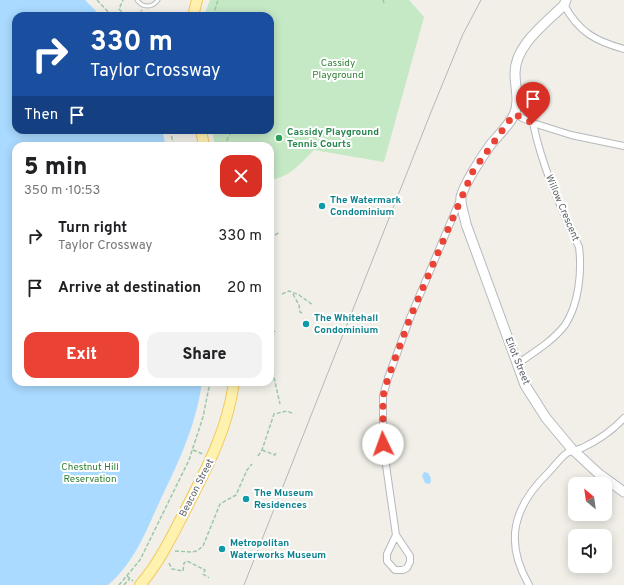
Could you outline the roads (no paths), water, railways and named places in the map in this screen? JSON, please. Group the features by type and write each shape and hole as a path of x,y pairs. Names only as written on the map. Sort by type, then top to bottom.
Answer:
{"main road":[{"path":"194,12 197,0"},
{"name":"Beacon Street","path":"136,583 161,556 212,458 226,420 233,386"}],"street":[{"path":"396,535 387,554 387,561 395,570 403,570 407,568 410,562 410,556 396,535 383,444 383,396 410,318 473,171 514,114 517,105 515,71 518,58 524,46 565,2 582,30 594,39 624,49"},
{"path":"514,114 533,123 571,136 624,146"},
{"name":"Willow Crescent","path":"516,364 554,336 565,325 575,302 580,258 579,247 548,178 537,143 533,123"},
{"name":"Eliot Street","path":"461,198 466,224 516,364 525,385 546,418 574,451 599,474 624,492"},
{"path":"529,585 517,559 514,541 517,518 524,502 540,481 565,455 605,434 624,418"}],"lane":[{"path":"137,0 146,6 153,5 158,0"}],"water":[{"name":"Chestnut Hill Reservation","path":"0,0 85,0 97,12 12,12 12,134 163,134 165,142 12,142 12,386 201,386 195,415 185,445 172,475 138,548 125,568 117,577 108,585 0,585"},
{"path":"424,472 428,473 430,477 431,481 429,484 425,483 422,476"}],"tram line":[{"path":"244,585 431,112 463,34 481,0"}],"place":[{"name":"Cassidy Playground Tennis Courts","path":"279,138"},
{"name":"The Watermark Condominium","path":"322,206"},
{"name":"The Whitehall Condominium","path":"306,324"},
{"name":"The Museum Residences","path":"246,499"},
{"name":"Metropolitan Waterworks Museum","path":"222,549"}],"park label":[{"name":"Cassidy Playground","path":"338,68"}]}
